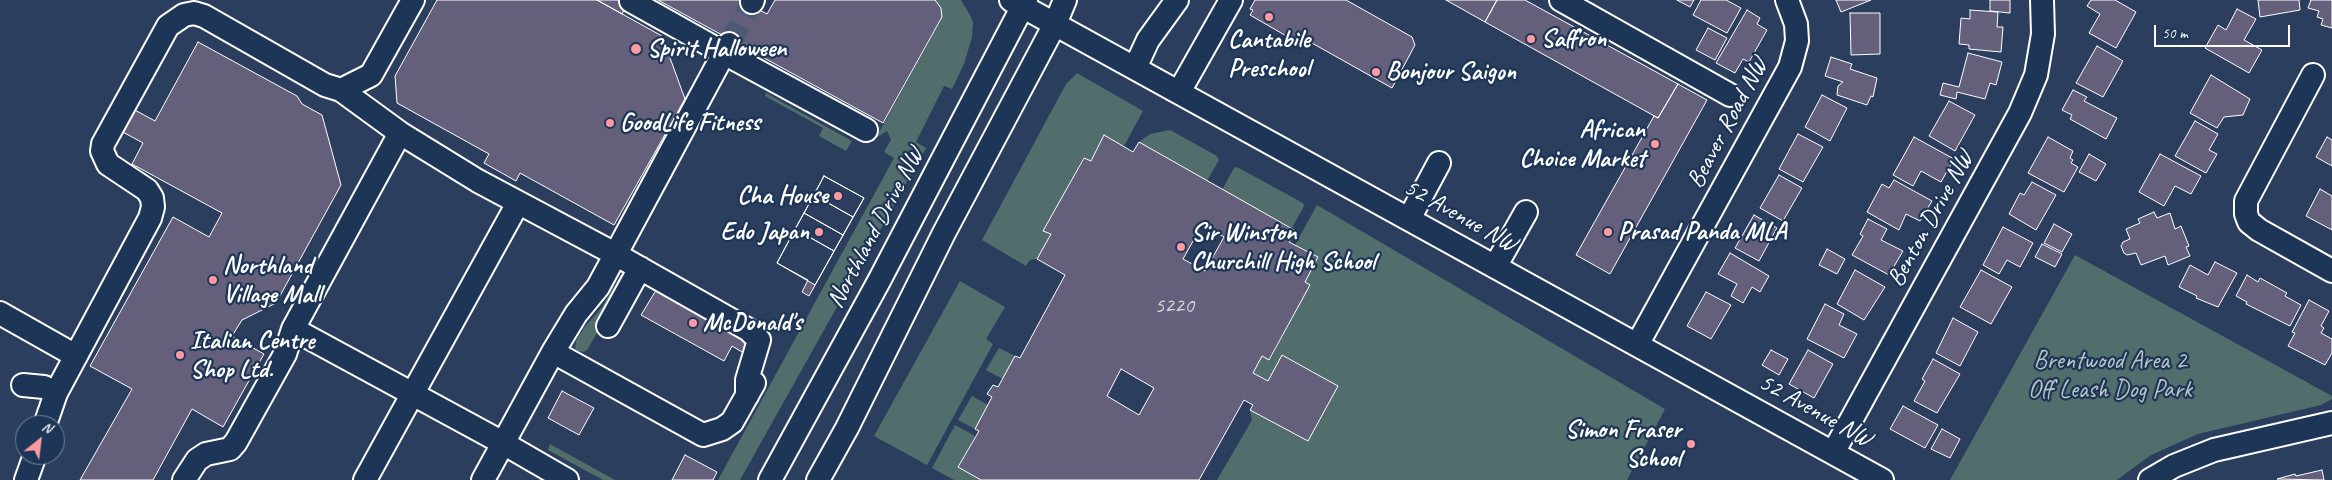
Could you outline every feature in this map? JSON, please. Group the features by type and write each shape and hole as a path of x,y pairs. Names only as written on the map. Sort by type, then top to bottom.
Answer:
{"street":[{"path":"342,90 371,75 412,0"},
{"path":"631,0 727,49 866,130"},
{"path":"818,480 847,428 944,233 1055,24 1065,0"},
{"path":"1135,68 1148,40 1177,0"},
{"path":"1179,92 1231,0"},
{"path":"1560,0 1730,95"},
{"name":"Beaver Road NW","path":"1637,345 1790,67 1795,53 1796,33 1793,13 1787,0"},
{"name":"Benton Drive NW","path":"1833,453 2020,113 2036,75 2042,34 2042,0"},
{"name":"52 Avenue NW","path":"1020,2 1055,24 1882,480"},
{"name":"Northland Drive NW","path":"770,480 884,273 1020,2"},
{"path":"48,415 56,393 150,218 153,207 152,198 147,190 108,164 102,151 103,144 168,26 184,15 194,13 204,16 324,85 342,90 400,133 518,203 615,254 737,322 759,340 764,350 765,364 728,426 703,435 552,352"},
{"path":"483,480 552,352 576,314 598,287 727,49"},
{"path":"2313,75 2246,201 2246,214 2248,222 2260,230 2332,271"},
{"path":"184,480 197,460 206,454 230,449 236,442 285,354 292,329 400,133"},
{"path":"1409,219 1439,163"},
{"path":"365,480 518,203"},
{"path":"1495,267 1526,212"},
{"path":"608,326 640,268"},
{"path":"0,313 76,356"},
{"path":"292,329 503,443 567,480"},
{"path":"23,384 44,387 56,393"},
{"path":"2150,480 2174,466 2214,450 2332,423"},
{"path":"26,480 31,465"}],"green space":[{"path":"935,0 961,0 970,15 973,22 972,37 964,64 952,89 944,86 916,142 926,148 740,480 718,480 894,158 884,152 891,140 887,131 876,138 941,20 941,8"},
{"path":"1077,73 1143,111 1124,146 1104,136 1091,161 1083,158 1044,230 1051,234 1037,259 1030,260 1026,266 982,240 1066,84"},
{"path":"766,93 852,141 846,151 819,136 823,128 765,96"},
{"path":"1170,130 1217,156 1219,160 1207,181 1139,142 1150,134"},
{"path":"1237,167 1303,203 1304,206 1292,228 1222,190 1234,168"},
{"path":"1317,205 1665,409 1627,480 1217,480 1252,420 1250,410 1308,441 1338,386 1283,355 1268,381 1253,373 1262,356 1270,360 1310,285 1305,282 1318,257 1295,245"},
{"name":"Brentwood Area 2 Off Leash Dog Park","path":"2075,255 2332,396 2332,399 2321,405 2198,434 2151,455 2117,480 1950,480"},
{"path":"625,273 619,293 588,349 584,352 578,351 575,348 576,341 584,328 602,307 621,274"},
{"path":"960,281 1005,307 986,339 993,344 927,465 874,436"},
{"path":"999,348 1015,356 1003,379 986,370"},
{"path":"972,396 988,405 975,429 958,420"},
{"path":"955,425 975,436 958,467 981,480 954,480 932,468"},
{"path":"550,444 615,480 603,480 548,450"}],"building":[{"path":"437,0 597,0 662,36 685,99 614,225 520,173 516,181 484,163 489,154 397,103 395,76"},
{"path":"597,0 629,0 622,14"},
{"path":"658,0 741,0 767,14 775,0 935,0 941,8 942,17 883,123"},
{"path":"1255,0 1346,0 1412,37 1415,45 1392,88 1303,38 1305,34 1303,33 1295,41 1250,15 1253,10 1250,9"},
{"path":"1446,0 1497,0 1485,22"},
{"path":"1497,0 1525,0 1678,84 1658,118 1485,22"},
{"path":"1677,0 1694,0 1690,7"},
{"path":"1701,0 1726,0 1741,8 1727,33 1693,15"},
{"path":"1836,0 1871,0 1841,12"},
{"path":"1990,0 2010,0 2010,13 1990,11"},
{"path":"2091,0 2115,0 2136,12 2116,48 2089,33 2100,14 2087,6"},
{"path":"2258,0 2299,0 2300,10 2260,17"},
{"path":"2311,0 2332,0 2332,28 2321,25 2323,19 2317,17 2319,11 2308,8"},
{"path":"2237,9 2256,19 2244,40 2262,50 2249,73 2205,48 2218,25 2226,30"},
{"path":"1747,10 1760,18 1757,24 1767,30 1749,62 1743,59 1735,73 1716,63"},
{"path":"1970,10 1998,12 1997,27 2003,27 2001,52 1969,49 1969,45 1959,44 1961,18 1970,19"},
{"path":"1850,13 1880,13 1880,54 1851,55"},
{"path":"1708,28 1727,38 1715,60 1696,50"},
{"name":"Northland Village Mall","path":"198,42 297,96 302,104 322,115 341,185 276,303 242,320 232,336 264,354 223,427 192,409 153,480 80,480 132,389 90,366 173,217 209,237 222,213 132,164 143,143 121,131 133,109 155,121"},
{"path":"2097,46 2123,61 2103,97 2076,83"},
{"path":"1968,53 2002,62 1996,85 1990,83 1985,99 1957,92 1956,99 1940,95 1943,83 1959,87"},
{"path":"1831,57 1852,64 1850,69 1877,78 1873,97 1871,96 1867,105 1837,95 1838,86 1843,82 1825,76"},
{"path":"2211,75 2250,99 2243,115 2224,117 2217,128 2190,113"},
{"path":"1678,84 1707,100 1610,274 1576,255 1654,116 1658,118"},
{"path":"2073,90 2087,97 2084,101 2117,118 2106,139 2070,119 2072,115 2062,110"},
{"path":"1822,95 1847,108 1830,141 1805,127"},
{"path":"1949,101 1975,115 1955,151 1929,136"},
{"path":"2195,121 2218,134 2209,150 2217,154 2206,173 2175,156"},
{"path":"1798,134 1823,147 1803,182 1779,169"},
{"path":"1104,135 1133,152 1139,142 1296,231 1289,242 1318,257 1305,282 1310,285 1269,360 1262,356 1253,373 1268,381 1282,355 1338,386 1308,441 1250,410 1253,405 1244,400 1199,480 981,480 958,467 979,431 975,429 992,397 987,394 993,385 998,387 1015,356 1020,358 1065,275 1037,259 1051,234 1043,231 1084,158 1091,161","holes":["1202,225 1224,237 1205,271 1183,259","1121,369 1154,388 1139,415 1107,396"]},
{"path":"1914,137 1954,159 1941,182 1921,171 1913,186 1893,175"},
{"path":"2048,137 2073,151 2070,158 2073,160 2071,163 2078,167 2064,192 2028,173"},
{"path":"2327,137 2332,140 2332,166 2316,157"},
{"path":"2089,154 2106,164 2096,181 2079,172"},
{"path":"2160,154 2201,176 2191,194 2175,186 2164,206 2139,192"},
{"path":"1779,175 1802,188 1783,221 1760,208"},
{"path":"824,176 864,198 809,296 802,292 808,280 777,263"},
{"name":"Cha House","path":"824,176 864,198 853,217 814,195"},
{"path":"1894,180 1932,201 1920,221 1906,214 1899,230 1867,212 1882,184 1889,188"},
{"path":"2032,182 2056,195 2036,230 2009,214 2020,193 2024,195"},
{"path":"2320,189 2332,196 2332,230 2306,216"},
{"path":"814,195 853,217 843,235 804,213"},
{"path":"2154,212 2157,218 2170,213 2175,229 2181,226 2189,246 2186,247 2190,256 2168,265 2165,256 2141,265 2136,253 2127,255 2124,253 2121,246 2123,242 2130,239 2126,229 2140,223 2138,219"},
{"name":"Edo Japan","path":"804,213 843,235 834,251 795,229"},
{"path":"1754,215 1777,228 1759,261 1735,248"},
{"path":"1868,219 1887,229 1881,240 1903,251 1889,275 1852,255 1863,236 1860,234"},
{"path":"2054,224 2072,234 2062,252 2044,243"},
{"path":"2003,227 2033,243 2020,267 2007,260 1999,274 1983,265"},
{"path":"795,229 834,251 815,285 777,263"},
{"path":"2042,244 2062,254 2055,267 2035,257"},
{"path":"1827,249 1845,259 1837,274 1819,265"},
{"path":"1730,253 1769,276 1760,292 1752,287 1743,303 1731,296 1737,284 1718,274"},
{"path":"2215,262 2237,273 2218,307 2196,298 2197,296 2179,287 2190,265 2208,275"},
{"path":"1855,270 1885,287 1864,320 1837,304"},
{"path":"1981,270 2012,287 1991,324 1960,307"},
{"path":"2247,275 2258,282 2260,278 2287,293 2285,296 2301,305 2290,326 2246,304 2247,302 2236,296"},
{"name":"McDonald's","path":"658,287 742,329 738,337 752,345 747,355 732,346 724,361 641,315"},
{"path":"1706,292 1731,305 1711,339 1687,326"},
{"path":"2309,300 2329,311 2321,326 2324,328 2321,333 2332,339 2332,353 2325,365 2288,346 2295,333 2292,332"},
{"path":"1825,304 1844,314 1839,325 1857,334 1844,358 1807,339"},
{"path":"1953,318 1978,332 1960,366 1936,353"},
{"path":"1771,350 1788,359 1779,375 1762,365"},
{"path":"1808,350 1833,364 1814,398 1789,384"},
{"path":"1933,359 1960,374 1937,413 1914,401 1925,381 1922,379"},
{"path":"562,391 594,408 579,435 548,418"},
{"path":"1903,406 1938,425 1925,448 1890,429"},
{"path":"1942,429 1960,439 1950,458 1931,449"},
{"path":"685,455 717,472 713,480 672,480"},
{"path":"2322,470 2324,480 2277,479 2295,474 2296,476"}],"tunnel":[{"path":"729,44 752,2"}],"place":[{"name":"Cantabile Preschool","path":"1269,17"},
{"name":"Saffron","path":"1531,39"},
{"name":"Spirit Halloween","path":"636,49"},
{"name":"Bonjour Saigon","path":"1376,72"},
{"name":"GoodLife Fitness","path":"610,123"},
{"name":"African Choice Market","path":"1655,144"},
{"name":"Cha House","path":"838,196"},
{"name":"Edo Japan","path":"819,232"},
{"name":"Prasad Panda MLA","path":"1608,232"},
{"name":"Sir Winston Churchill High School","path":"1181,247"},
{"name":"Northland Village Mall","path":"213,280"},
{"name":"McDonald's","path":"693,323"},
{"name":"Italian Centre Shop Ltd.","path":"180,355"},
{"name":"Simon Fraser School","path":"1691,444"}]}
